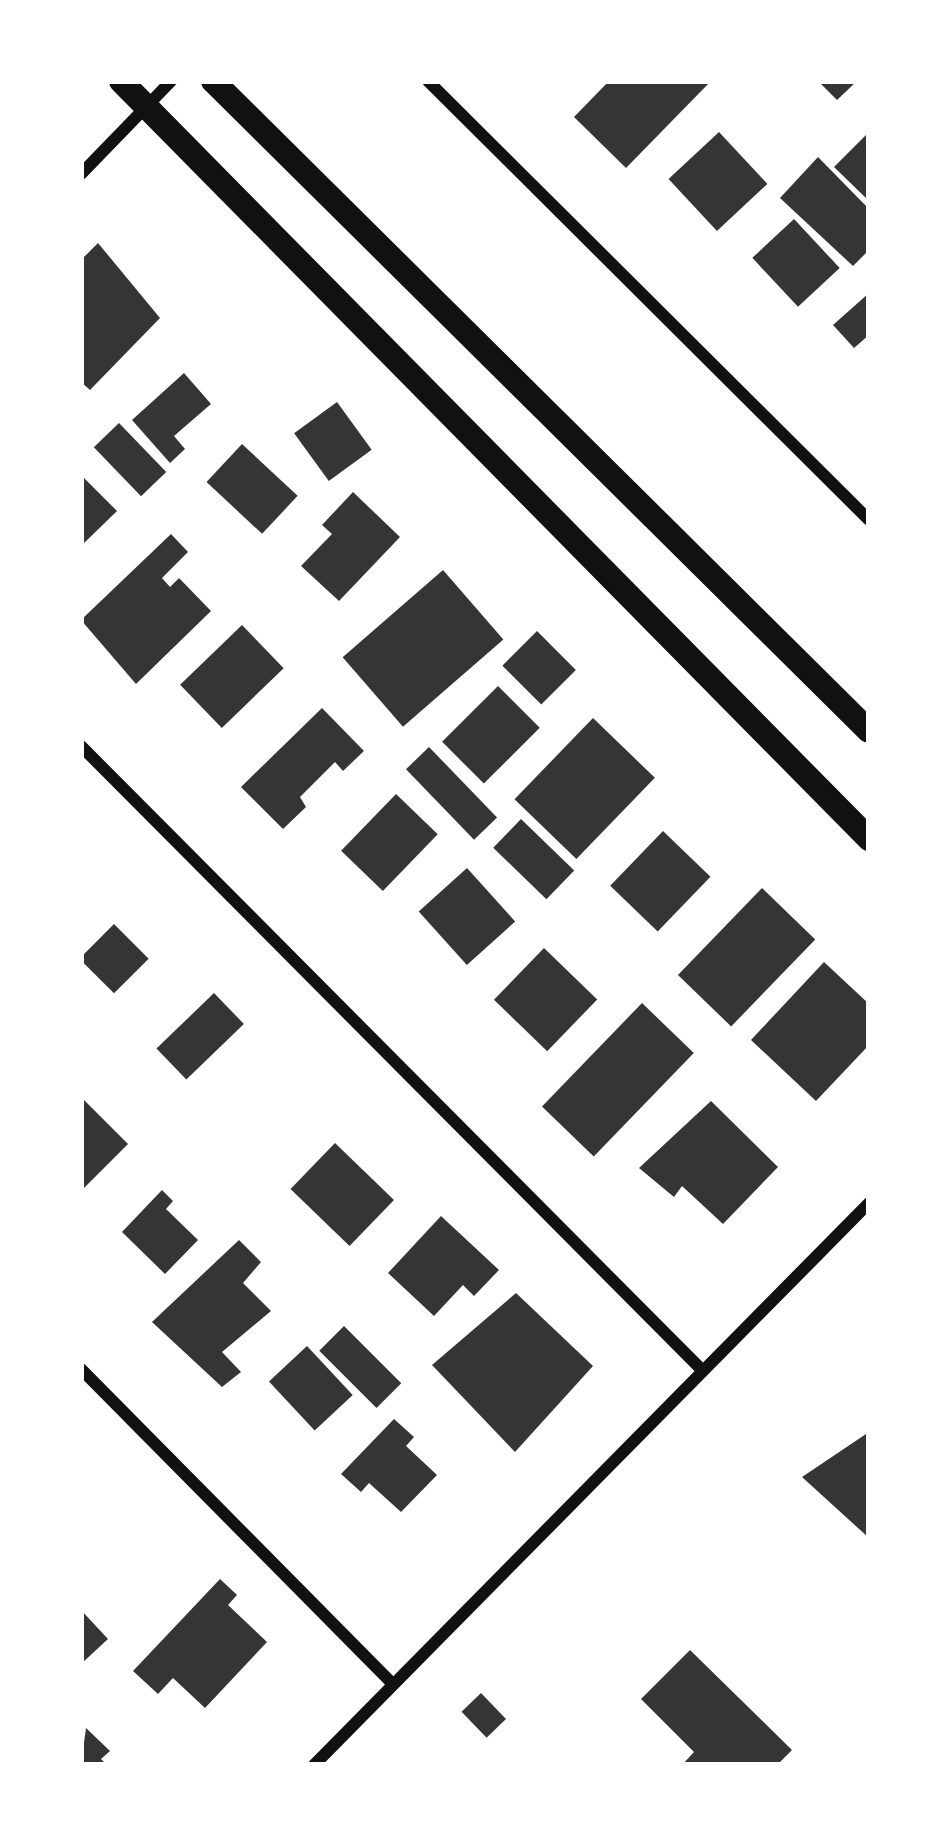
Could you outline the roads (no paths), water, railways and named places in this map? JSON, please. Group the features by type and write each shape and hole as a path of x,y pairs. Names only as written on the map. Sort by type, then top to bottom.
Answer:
{"main road":[{"path":"121,81 869,839"},
{"path":"213,81 869,731"}],"street":[{"path":"81,173 171,81"},
{"path":"428,81 869,520"},
{"path":"81,746 702,1370"},
{"path":"314,1765 869,1203"},
{"path":"81,1369 393,1684"}]}
